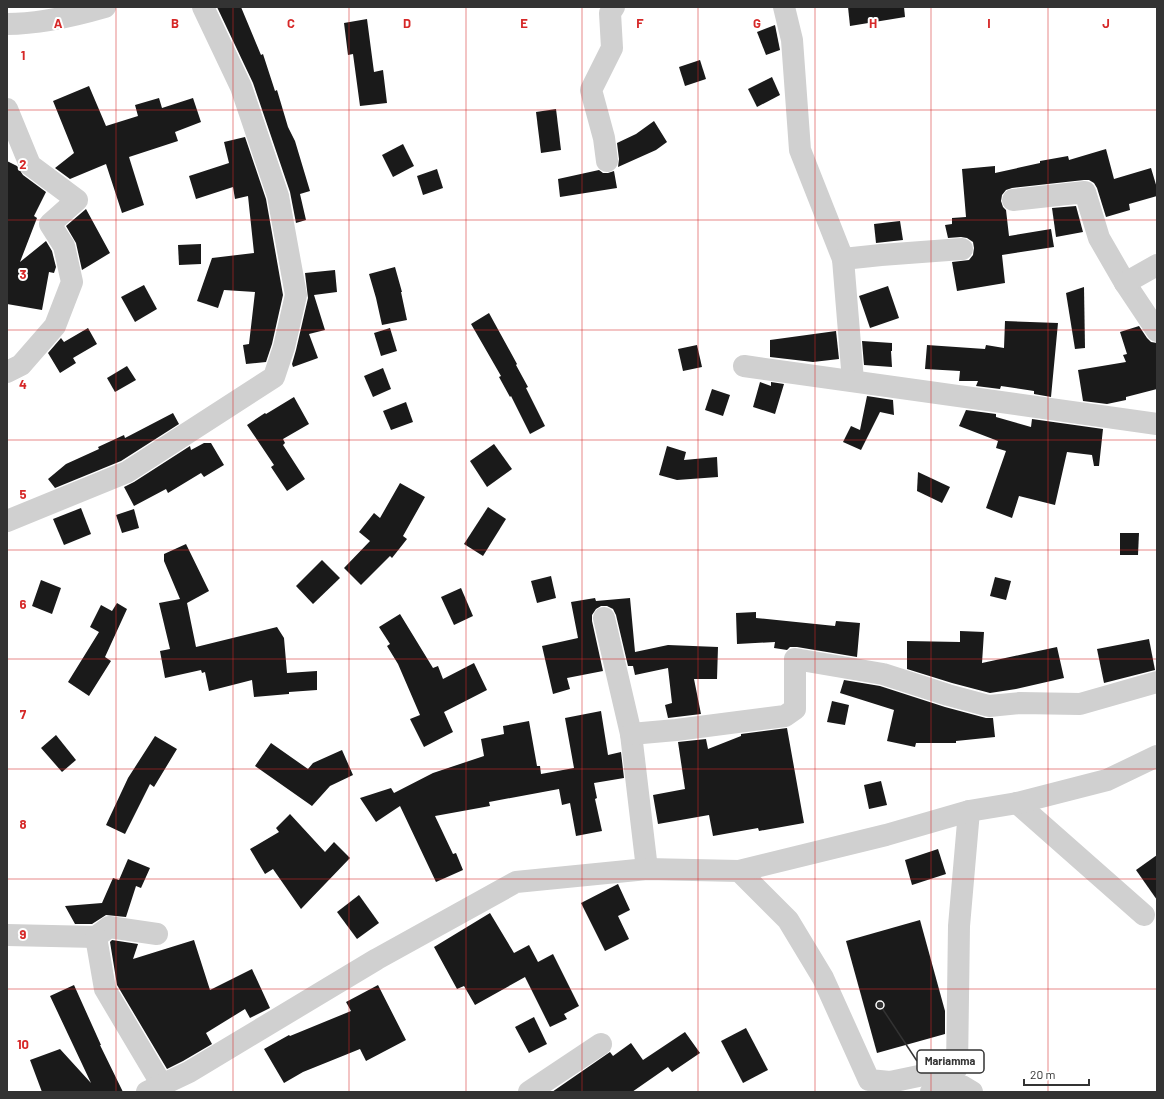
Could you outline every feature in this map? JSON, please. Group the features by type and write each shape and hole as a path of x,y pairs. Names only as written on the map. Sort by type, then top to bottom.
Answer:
{"street":[{"path":"7,24 26,24 89,12 105,7"},
{"path":"7,521 127,472 274,378 284,347 296,295 278,196 241,87 203,7"},
{"path":"608,161 604,138 591,90 612,48 610,13 614,7"},
{"path":"784,7 792,40 800,150 843,259 853,381"},
{"path":"7,109 30,165 77,200 50,224 64,246 72,282 55,326 21,365 7,372"},
{"path":"1013,200 1085,192 1099,238 1125,283 1157,331"},
{"path":"843,259 962,249"},
{"path":"1125,283 1157,265"},
{"path":"744,366 1157,424"},
{"path":"604,618 631,734 647,869"},
{"path":"631,734 676,730 785,716 795,709 795,659 883,674 948,695 989,706 1020,703 1080,704 1157,682"},
{"path":"96,937 105,989 154,1088 189,1072 377,959 516,882 647,869 739,871 886,835 969,811 1017,803 1107,780 1157,756"},
{"path":"1017,803 1144,915"},
{"path":"739,871 788,920 823,978 869,1080 890,1082 957,1068 959,926 969,811"},
{"path":"7,935 96,937 109,927 157,934"},
{"path":"529,1092 601,1044"},
{"path":"931,1092 962,1086 972,1092"}],"building":[{"path":"217,7 241,7 261,55 263,54 275,91 277,90 288,127 295,141 310,191 300,194 306,220 296,223 290,192 253,83"},
{"path":"848,7 904,7 905,17 850,26"},
{"path":"367,19 374,72 383,70 387,103 360,106 353,54 348,55 344,23"},
{"path":"775,25 780,50 766,55 757,32"},
{"path":"700,60 706,79 685,86 679,67"},
{"path":"772,77 780,95 757,107 748,89"},
{"path":"89,86 106,126 138,116 135,105 159,98 162,108 193,98 201,122 175,132 178,141 129,157 144,205 122,213 106,164 70,179 55,168 74,153 53,101"},
{"path":"556,109 561,150 541,153 536,112"},
{"path":"654,121 667,142 656,150 618,167 619,159 617,143 636,134"},
{"path":"245,137 266,199 283,295 272,344 266,362 246,364 243,345 249,344 255,292 224,290 218,308 197,301 212,258 254,253 248,196 235,199 233,187 196,199 189,176 229,163 224,142"},
{"path":"403,144 414,166 393,177 382,155"},
{"path":"1106,149 1114,179 1151,168 1157,188 1157,196 1129,204 1130,210 1106,217 1097,188 1094,183 1089,180 1012,188 1006,190 1002,195 1001,201 1006,210 1009,236 1051,229 1054,247 1002,255 1005,283 957,291 952,262 969,260 973,255 974,248 973,242 967,238 948,238 945,225 952,224 952,218 966,217 962,169 995,166 995,173 1040,163 1040,161 1068,156 1069,160"},
{"path":"7,161 17,166 23,175 46,192 34,216 37,218 20,262 46,241 52,251 56,267 54,273 49,272 42,310 7,304"},
{"path":"437,169 443,188 423,195 417,176"},
{"path":"599,170 603,173 614,171 617,188 560,197 558,179"},
{"path":"1076,206 1083,232 1056,237 1052,208"},
{"path":"86,209 110,253 82,270 76,243 66,226"},
{"path":"900,221 903,240 876,243 874,224"},
{"path":"201,244 201,264 179,265 178,245"},
{"path":"395,267 402,292 407,320 382,325 369,274"},
{"path":"335,270 337,292 314,295 325,330 309,334 318,358 293,367 292,364 308,298 305,273"},
{"path":"144,285 157,309 135,322 121,297"},
{"path":"888,286 899,318 870,328 859,296"},
{"path":"1084,287 1085,348 1075,349 1066,293"},
{"path":"489,313 517,364 516,365 528,387 526,388 545,426 530,434 511,396 510,397 499,377 501,376 471,324"},
{"path":"1005,321 1058,323 1051,397 1034,394 1034,391 1001,386 1000,389 976,386 978,381 959,381 960,371 925,369 927,345 985,349 986,345 1004,348"},
{"path":"1139,326 1151,342 1157,343 1157,389 1126,397 1126,400 1107,404 1083,401 1078,370 1126,362 1123,355 1127,354 1120,332"},
{"path":"88,328 97,344 73,358 76,363 60,373 48,353 61,338 64,342"},
{"path":"390,328 397,351 381,356 374,333"},
{"path":"836,331 839,359 813,362 770,357 770,340"},
{"path":"862,341 892,343 892,367 864,365"},
{"path":"697,345 702,367 683,371 678,349"},
{"path":"127,366 136,380 115,392 107,378"},
{"path":"383,368 391,389 373,397 364,376"},
{"path":"760,382 771,386 771,382 784,384 775,414 753,407"},
{"path":"712,389 730,395 723,416 705,410"},
{"path":"867,396 893,400 894,415 880,412 861,450 843,442 851,426 860,430"},
{"path":"294,397 309,424 283,439 285,443 283,445 305,479 287,491 271,467 274,465 247,425"},
{"path":"406,402 413,422 391,430 383,411"},
{"path":"966,410 996,414 996,417 1031,427 1032,419 1103,429 1099,466 1094,466 1092,455 1067,452 1055,505 1019,496 1012,518 986,508 1006,451 996,448 998,441 959,426"},
{"path":"173,413 179,424 121,461 55,488 48,479 66,464 99,449 98,447 124,435 125,438"},
{"path":"204,443 211,443 224,465 204,477 201,473 168,493 166,489 134,506 124,487 190,446 191,450"},
{"path":"494,444 512,469 487,487 470,461"},
{"path":"667,446 686,452 684,460 717,457 718,477 677,480 659,475"},
{"path":"918,472 950,487 942,503 917,491"},
{"path":"400,483 425,497 403,536 407,539 392,558 390,556 361,585 344,568 370,541 359,532 374,513 380,518"},
{"path":"488,507 506,519 483,556 464,544"},
{"path":"81,508 91,534 64,545 53,519"},
{"path":"134,509 139,528 122,533 116,515"},
{"path":"1120,533 1139,533 1138,555 1120,555"},
{"path":"186,544 209,591 187,603 196,647 277,627 284,638 287,673 317,671 317,690 254,697 252,680 209,691 205,672 202,673 201,670 165,678 160,651 170,649 159,603 180,599 164,561 164,554"},
{"path":"322,560 340,578 313,604 296,586"},
{"path":"551,576 556,598 537,603 531,581"},
{"path":"995,577 1011,581 1006,600 990,596"},
{"path":"41,580 61,588 52,614 32,606"},
{"path":"461,588 473,616 454,625 441,597"},
{"path":"595,598 596,601 630,598 635,652 668,645 718,647 717,679 694,679 701,714 668,718 665,705 672,703 668,668 635,675 633,666 628,666 616,615 613,609 607,606 601,606 596,609 592,615 603,671 567,678 570,689 553,694 542,646 578,638 571,602"},
{"path":"117,603 127,609 105,657 111,661 89,696 68,682 99,632 90,627 101,605 112,611"},
{"path":"756,612 756,618 835,626 836,621 860,623 857,657 797,647 790,647 787,650 774,648 775,642 737,644 736,613"},
{"path":"400,614 433,668 438,666 443,679 474,663 487,690 444,712 453,732 424,747 410,719 420,715 398,664 387,646 390,644 379,627"},
{"path":"960,631 984,632 982,663 1057,647 1064,678 1016,689 990,693 907,669 907,641 960,642"},
{"path":"1149,639 1155,670 1104,683 1097,649"},
{"path":"844,680 880,686 945,707 986,718 993,718 995,737 956,741 956,743 916,743 915,747 887,741 894,710 840,693"},
{"path":"832,701 849,705 845,725 827,722"},
{"path":"601,711 608,755 621,752 624,778 594,783 597,798 595,799 602,831 576,836 570,803 562,805 559,789 489,802 490,806 435,816 453,854 456,853 463,870 436,882 400,806 376,822 360,798 391,788 394,793 433,773 484,756 481,739 504,734 503,726 529,721 537,766 540,766 541,774 574,768 565,718"},
{"path":"787,728 804,823 759,831 758,828 713,836 709,815 658,824 653,795 685,789 678,742 706,739 708,749 741,736 741,734"},
{"path":"56,735 76,760 62,772 41,748"},
{"path":"155,736 177,749 154,787 150,784 125,834 106,825 128,778"},
{"path":"271,743 308,769 313,763 342,750 353,775 330,786 312,806 255,766"},
{"path":"881,781 887,805 869,809 864,785"},
{"path":"290,814 325,852 334,842 350,858 301,909 273,869 265,874 250,849 279,832 276,828"},
{"path":"938,849 946,874 912,885 905,860"},
{"path":"1157,855 1157,900 1136,870"},
{"path":"128,859 150,868 141,888 136,886 126,917 106,915 92,924 75,924 65,906 102,903 113,878 119,880"},
{"path":"618,884 630,910 618,916 629,939 605,951 581,903"},
{"path":"359,895 379,923 357,939 337,912"},
{"path":"490,913 514,953 529,945 538,962 553,954 579,1006 564,1014 567,1019 550,1027 525,977 475,1005 464,986 457,989 434,947"},
{"path":"920,920 945,1011 945,1034 877,1053 846,941"},
{"path":"112,940 138,944 133,959 194,940 210,990 252,969 270,1008 250,1018 245,1009 206,1033 212,1044 167,1069 117,985 110,942"},
{"path":"74,985 100,1045 123,1092 42,1092 30,1060 60,1049 91,1083 50,996"},
{"path":"378,985 406,1040 366,1061 360,1049 303,1072 284,1083 264,1049 289,1035 290,1036 351,1011 346,1002"},
{"path":"534,1017 547,1044 529,1053 515,1027"},
{"path":"746,1028 768,1070 743,1083 721,1041"},
{"path":"685,1032 700,1053 672,1072 668,1067 632,1092 552,1092 610,1052 613,1056 631,1043 643,1060"}],"place":[{"name":"Mariamma","path":"880,1005"}]}
